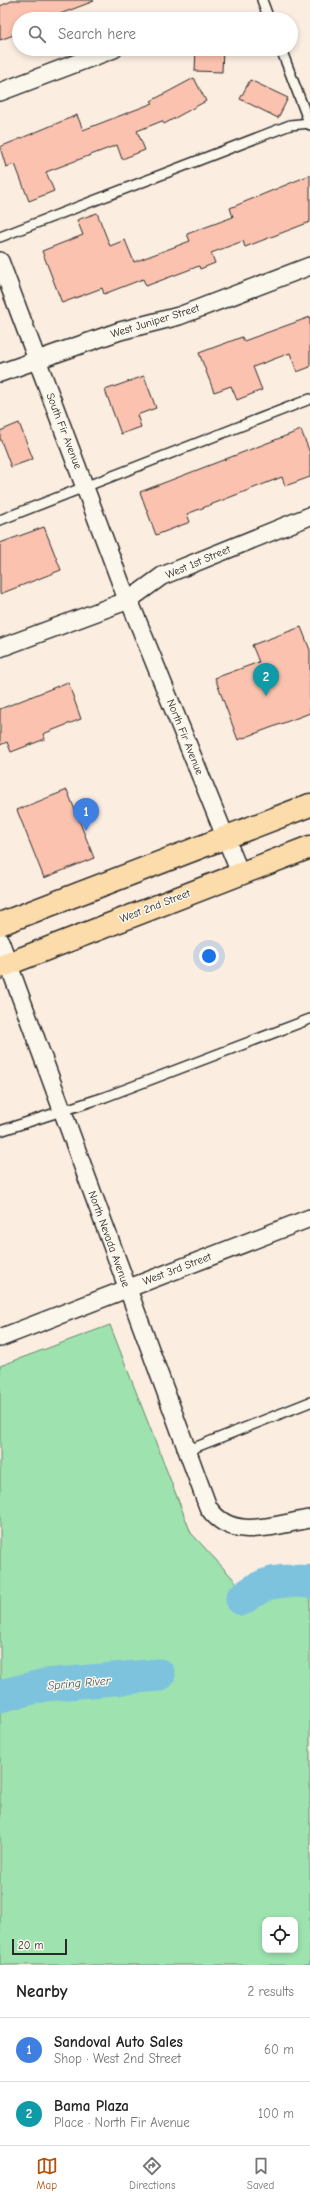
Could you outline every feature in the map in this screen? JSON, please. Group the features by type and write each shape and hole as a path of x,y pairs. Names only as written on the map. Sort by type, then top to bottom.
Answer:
{"main road":[{"path":"0,924 310,805"},
{"name":"West 2nd Street","path":"4,965 310,846"}],"street":[{"path":"0,92 95,56"},
{"name":"South Fir Avenue","path":"0,262 86,487 126,597 129,600"},
{"name":"West Juniper Street","path":"0,373 36,359 120,331 179,316 310,266"},
{"name":"West 1st Street","path":"0,648 129,600 162,576 310,516"},
{"name":"North Fir Avenue","path":"129,600 240,874"},
{"name":"North Nevada Avenue","path":"0,940 4,965 62,1111 186,1451 208,1507 221,1522 233,1527 265,1528 310,1519"},
{"name":"West 3rd Street","path":"0,1338 310,1218"}],"lane":[{"path":"262,0 266,12"},
{"path":"0,238 290,125 310,123 284,56"},
{"path":"0,520 310,399"},
{"path":"0,1131 105,1097 310,1019"},
{"path":"186,1451 310,1402"}],"green space":[{"path":"110,1325 191,1533 239,1585 271,1596 290,1587 299,1572 310,1565 310,1965 0,1965 0,1366"}],"building":[{"path":"14,0 94,1 65,12 12,12 12,36 0,40 0,6"},
{"path":"196,56 223,56 222,72 195,71"},
{"path":"194,78 206,101 164,124 162,121 137,131 145,150 122,159 117,145 46,172 54,191 29,201 15,164 6,167 0,147 77,115 83,130 153,103 151,101"},
{"path":"250,80 288,98 278,118 240,99"},
{"path":"310,175 310,222 245,247 243,241 211,253 215,263 200,269 199,266 146,286 143,279 104,294 102,288 62,303 42,251 83,235 77,220 97,213 110,246 125,240 134,262 190,241 187,234 233,217 230,208"},
{"path":"310,317 310,367 297,372 290,353 253,367 262,390 237,400 231,386 214,392 199,353 242,337 244,341"},
{"path":"144,376 156,408 137,415 141,427 121,434 105,390"},
{"path":"19,423 33,459 11,467 0,438 0,431"},
{"path":"301,430 310,453 310,477 285,486 282,477 187,514 190,522 156,535 140,492"},
{"path":"44,527 61,570 0,594 0,543"},
{"path":"301,627 310,650 310,713 238,740 215,678 259,662 252,645"},
{"path":"68,682 81,719 43,734 45,739 11,752 7,742 0,745 0,709"},
{"path":"67,790 94,858 44,878 17,810"}],"waterway":[{"name":"Spring River","path":"242,1599 258,1588 266,1585 282,1581 310,1582"},
{"name":"Spring River","path":"0,1696 45,1685 159,1675"}],"place":[{"name":"Bama Plaza","path":"266,696"},
{"name":"Sandoval Auto Sales","path":"86,831"}]}
